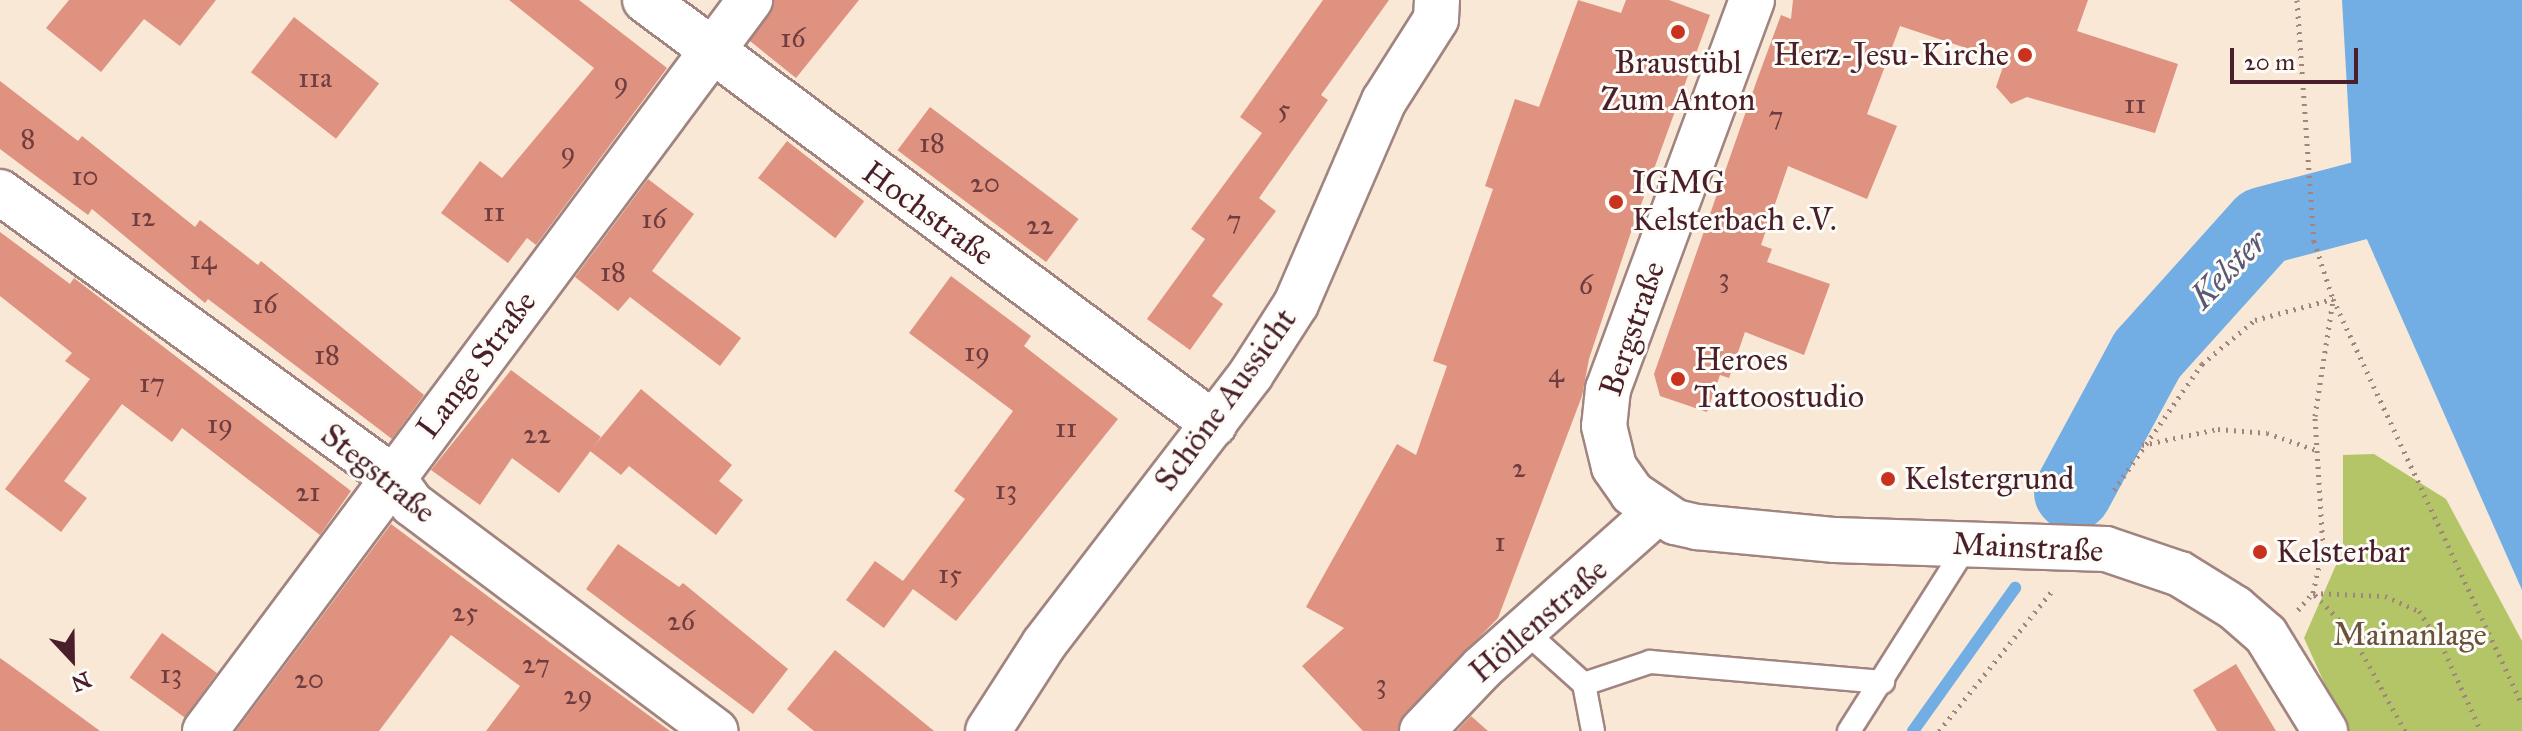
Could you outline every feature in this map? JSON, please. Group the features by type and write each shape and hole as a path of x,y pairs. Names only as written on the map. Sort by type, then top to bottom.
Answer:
{"street":[{"name":"Hochstraße","path":"645,0 711,53 1214,424"},
{"name":"Lange Straße","path":"205,731 750,0"},
{"name":"Schöne Aussicht","path":"988,731 1078,596 1214,424 1296,304 1384,101 1436,19 1437,0"},
{"name":"Bergstraße","path":"1658,511 1632,493 1614,467 1604,426 1608,389 1752,0"},
{"name":"Stegstraße","path":"0,192 393,478 412,504 715,731"},
{"name":"Mainstraße","path":"1658,511 1697,527 1967,545 2106,549 2180,574 2235,608 2266,635 2325,731"},
{"name":"Höllenstraße","path":"1422,731 1483,667 1526,632 1658,511"}],"lane":[{"path":"1849,731 1883,682 1967,545"},
{"path":"1526,632 1584,684 1593,731"},
{"path":"1584,684 1650,662 1883,682"}],"path":[{"path":"2297,0 2307,191 2314,241 2333,299 2522,704"},
{"path":"2114,490 2142,445 2202,364 2255,320 2333,299"},
{"path":"2266,635 2292,617 2313,593 2323,548 2315,416 2333,299"},
{"path":"2142,445 2218,429 2267,433 2319,451"},
{"path":"1939,731 2058,584"},
{"path":"2313,593 2350,631 2405,731"},
{"path":"2313,593 2385,596 2419,611 2441,644 2481,731"}],"green space":[{"name":"Mainanlage","path":"2374,454 2446,499 2522,641 2522,731 2346,731 2304,638 2343,549 2343,455"}],"water":[{"path":"2342,0 2522,0 2522,590 2354,210"}],"building":[{"path":"69,0 216,0 180,46 144,19 101,72 46,28"},
{"path":"509,0 579,0 667,68 536,245 527,238 508,263 441,213 480,161 502,178 594,68"},
{"path":"774,0 859,0 796,78 750,41"},
{"path":"1323,0 1389,0 1321,95 1328,100 1259,198 1276,211 1212,296 1223,304 1190,350 1147,319 1205,239 1191,229 1262,133 1240,117"},
{"path":"1578,0 1621,13 1626,0 1669,0 1710,15 1630,235 1589,359 1582,396 1498,618 1404,714 1398,731 1363,731 1302,666 1344,628 1306,607 1397,444 1416,455 1447,366 1433,361 1493,189 1485,186 1515,99 1539,107"},
{"path":"1793,0 2088,0 2077,31 2178,64 2155,133 2027,97 2011,104 1996,87 2005,61 1900,26 1867,114 1897,126 1867,199 1788,166 1761,245 1772,249 1767,262 1830,284 1804,355 1745,332 1729,378 1720,375 1707,412 1660,396 1654,374 1781,15 1791,19"},
{"path":"294,17 379,83 336,139 251,72"},
{"path":"0,81 78,141 82,136 195,227 200,220 258,265 261,261 424,395 392,439 208,299 205,303 92,209 88,215 0,149"},
{"path":"930,107 1079,219 1046,262 898,150"},
{"path":"787,141 864,201 835,238 758,178"},
{"path":"648,179 694,214 652,271 741,338 720,366 630,297 618,311 575,277"},
{"path":"0,232 70,284 74,278 351,491 320,535 182,428 172,442 122,404 64,481 87,498 61,532 5,489 90,379 65,361 72,353 0,296"},
{"path":"951,276 1031,336 1024,346 1118,419 956,621 913,589 884,628 846,600 875,561 903,581 965,499 954,491 1013,411 909,333"},
{"path":"511,370 601,437 559,493 512,458 480,505 431,470"},
{"path":"641,389 732,465 719,481 743,500 716,535 629,466 621,475 590,451"},
{"path":"391,524 670,731 486,731 520,686 451,635 379,731 236,731"},
{"path":"618,544 679,587 683,583 788,669 753,714 586,589"},
{"path":"162,633 217,673 185,717 130,677"},
{"path":"835,650 934,731 814,731 787,709"},
{"path":"0,658 32,681 100,731 0,731"},
{"path":"2236,664 2276,731 2217,731 2193,690"},
{"path":"1471,716 1488,731 1457,731"}],"waterway":[{"name":"Kelster","path":"2073,492 2147,355 2263,226 2522,158"},
{"name":"Kelster","path":"1913,731 2015,588"}],"place":[{"name":"Braustübl Zum Anton","path":"1678,32"},
{"name":"Herz-Jesu-Kirche","path":"2025,55"},
{"name":"IGMG Kelsterbach e.V.","path":"1616,202"},
{"name":"Heroes Tattoostudio","path":"1678,379"},
{"name":"Kelstergrund","path":"1888,479"},
{"name":"Kelsterbar","path":"2260,552"}]}
